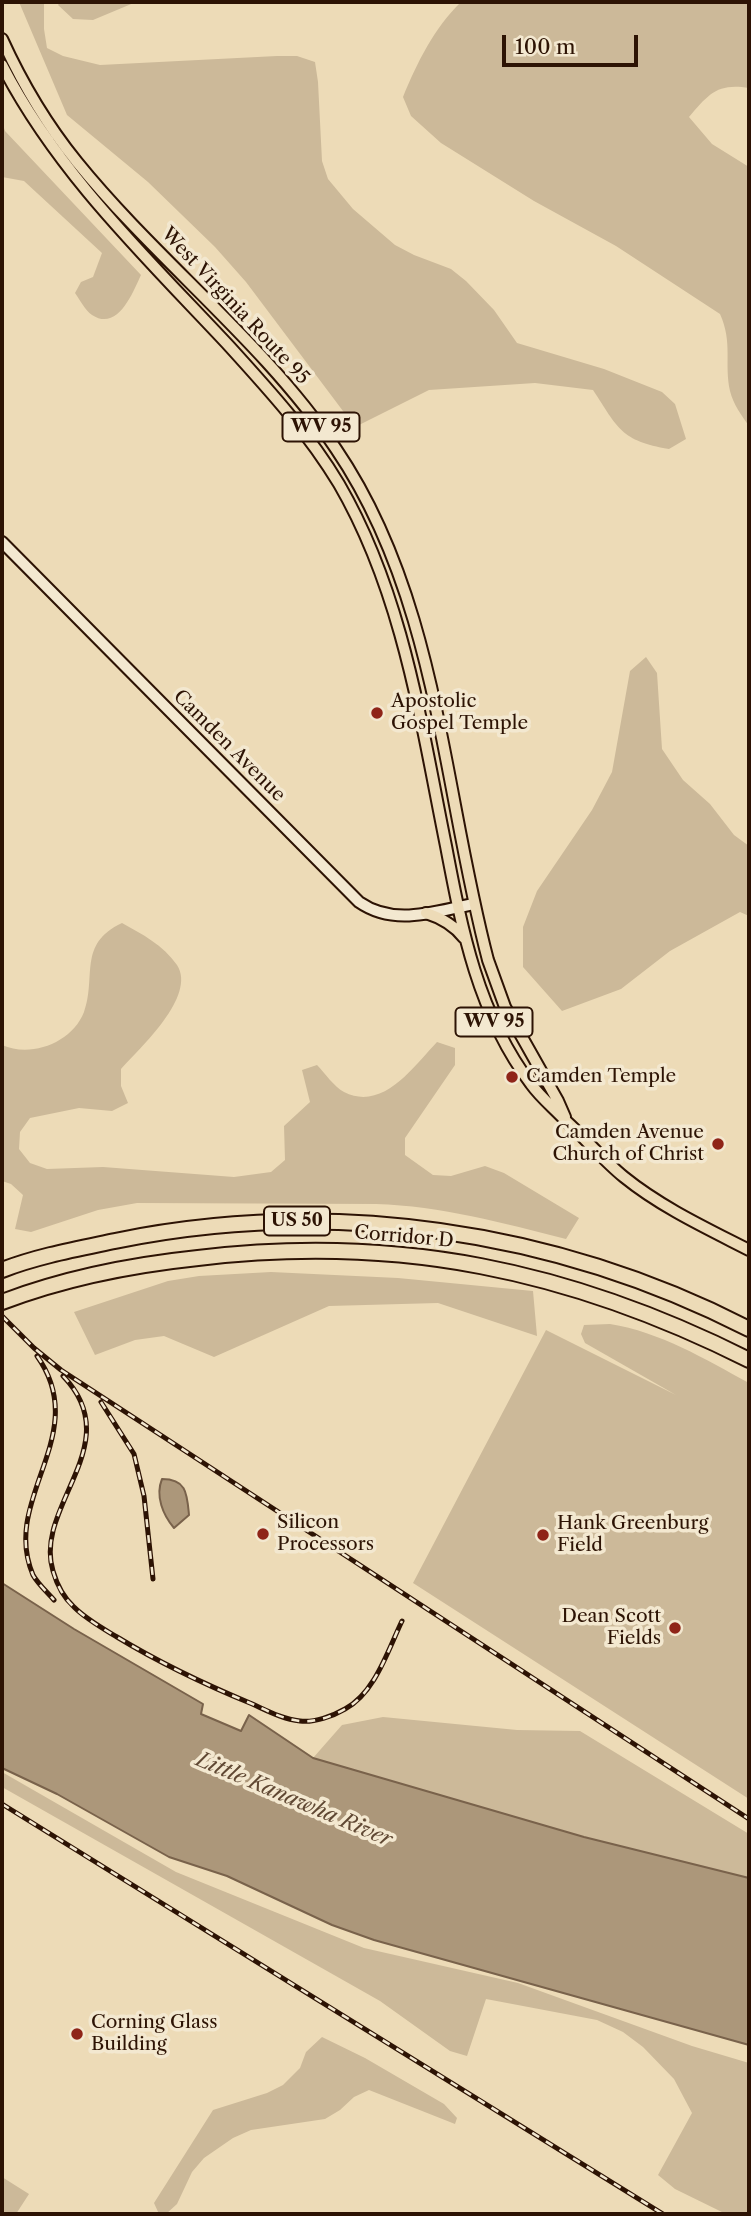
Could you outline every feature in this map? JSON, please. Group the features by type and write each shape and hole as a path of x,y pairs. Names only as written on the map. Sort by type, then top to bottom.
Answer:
{"highway":[{"name":"Corridor D","path":"2,1269 24,1261 152,1234 272,1221 371,1223 460,1233 570,1257 602,1266 711,1309 749,1329"},
{"name":"Corridor D","path":"2,1302 43,1286 146,1264 256,1251 351,1251 416,1256 481,1265 554,1282 686,1330 749,1360"}],"main road":[{"name":"West Virginia Route 95","path":"2,39 42,113 77,162 295,393 337,449 364,496 391,552 415,621 474,904"},
{"name":"West Virginia Route 95","path":"2,65 39,129 71,172 290,414 321,456 349,503 379,566 400,629 458,906"},
{"name":"WV 95","path":"474,904 499,992 566,1120"},
{"name":"WV 95","path":"458,906 480,988 507,1047 532,1087 593,1150 646,1194 749,1250"},
{"path":"426,913 454,926 466,940"}],"street":[{"name":"Camden Avenue","path":"2,542 359,902 372,910 392,916 474,904"}],"shaded area":[{"path":"19,2 44,2 47,48 63,56 100,65 277,56 297,56 315,62 322,161 328,179 353,209 395,245 451,269 466,281 494,310 517,343 604,369 662,392 675,404 686,439 669,449 640,442 622,431 593,390 535,383 429,390 355,427 246,282 215,247 148,182 67,115"},
{"path":"60,2 136,2 93,20 73,19 58,5"},
{"path":"461,2 749,2 749,88 729,87 714,92 689,117 712,144 749,167 749,426 735,405 730,391 726,334 720,314 616,246 534,201 441,143 411,116 403,97 408,84 434,35"},
{"path":"2,122 5,131 141,275 129,300 117,314 101,319 92,315 75,293 81,282 93,277 102,253 24,181 2,177"},
{"path":"646,657 657,673 662,749 683,780 710,804 734,835 749,846 749,916 740,912 670,951 621,989 562,1011 523,967 523,927 537,891 592,810 612,772 630,671"},
{"path":"122,923 152,941 177,965 181,978 179,991 164,1021 121,1069 121,1086 128,1103 112,1111 79,1108 30,1118 20,1132 19,1149 30,1163 47,1169 103,1167 234,1177 271,1172 285,1160 284,1126 310,1102 302,1070 317,1065 340,1090 358,1097 372,1096 396,1084 437,1042 455,1048 455,1065 405,1138 405,1155 433,1175 451,1176 485,1166 504,1173 579,1218 566,1239 448,1212 376,1204 137,1203 98,1210 31,1232 15,1229 23,1195 11,1184 2,1181 2,1045 25,1050 38,1048 49,1045 70,1032 84,1012 88,999 94,951 108,931"},
{"path":"271,1272 398,1278 533,1291 537,1336 438,1303 329,1306 214,1357 164,1336 135,1340 95,1355 74,1312 168,1281 199,1276"},
{"path":"610,1324 664,1340 749,1383 749,1799 413,1583 546,1330 676,1395 585,1343 581,1334 584,1325"},
{"path":"383,1717 517,1730 580,1731 749,1834 749,1878 584,1837 313,1758 342,1725"},
{"path":"2,1772 176,1872 364,1948 518,1983 692,2046 749,2063 749,2214 726,2214 675,2189 658,2175 692,2113 674,2079 643,2047 623,2032 597,2020 486,1999 467,2056 450,2051 380,2001 2,1787"},
{"path":"322,2037 365,2058 444,2104 457,2118 455,2124 369,2090 354,2097 325,2119 251,2130 233,2138 204,2158 192,2172 177,2204 166,2214 159,2214 154,2203 213,2110 267,2093 283,2085 300,2068 306,2052"},
{"path":"2,2177 29,2194 16,2214 2,2214"}],"water":[{"path":"162,1479 181,1485 186,1494 189,1515 174,1528 161,1505 159,1492"},
{"name":"Little Kanawha River","path":"2,1583 74,1629 203,1704 201,1714 241,1731 249,1715 313,1758 584,1837 749,1878 749,2045 374,1940 332,1925 227,1876 169,1857 57,1794 2,1768"}],"railway":[{"path":"2,1316 61,1370 749,1819"},
{"path":"37,1356 52,1385 55,1413 52,1440 28,1519 26,1547 33,1575 54,1600"},
{"path":"63,1376 81,1401 86,1426 84,1450 55,1523 50,1547 56,1581 70,1603 89,1619 149,1656 199,1681 280,1716 305,1721 340,1712 365,1693 380,1670 402,1621"},
{"path":"101,1402 134,1454 144,1496 153,1579"},
{"path":"2,1804 663,2214"}],"place":[{"name":"Apostolic Gospel Temple","path":"377,713"},
{"name":"Camden Temple","path":"512,1077"},
{"name":"Camden Avenue Church of Christ","path":"718,1144"},
{"name":"Silicon Processors","path":"263,1534"},
{"name":"Hank Greenburg Field","path":"543,1535"},
{"name":"Dean Scott Fields","path":"675,1628"},
{"name":"Corning Glass Building","path":"77,2034"}]}
